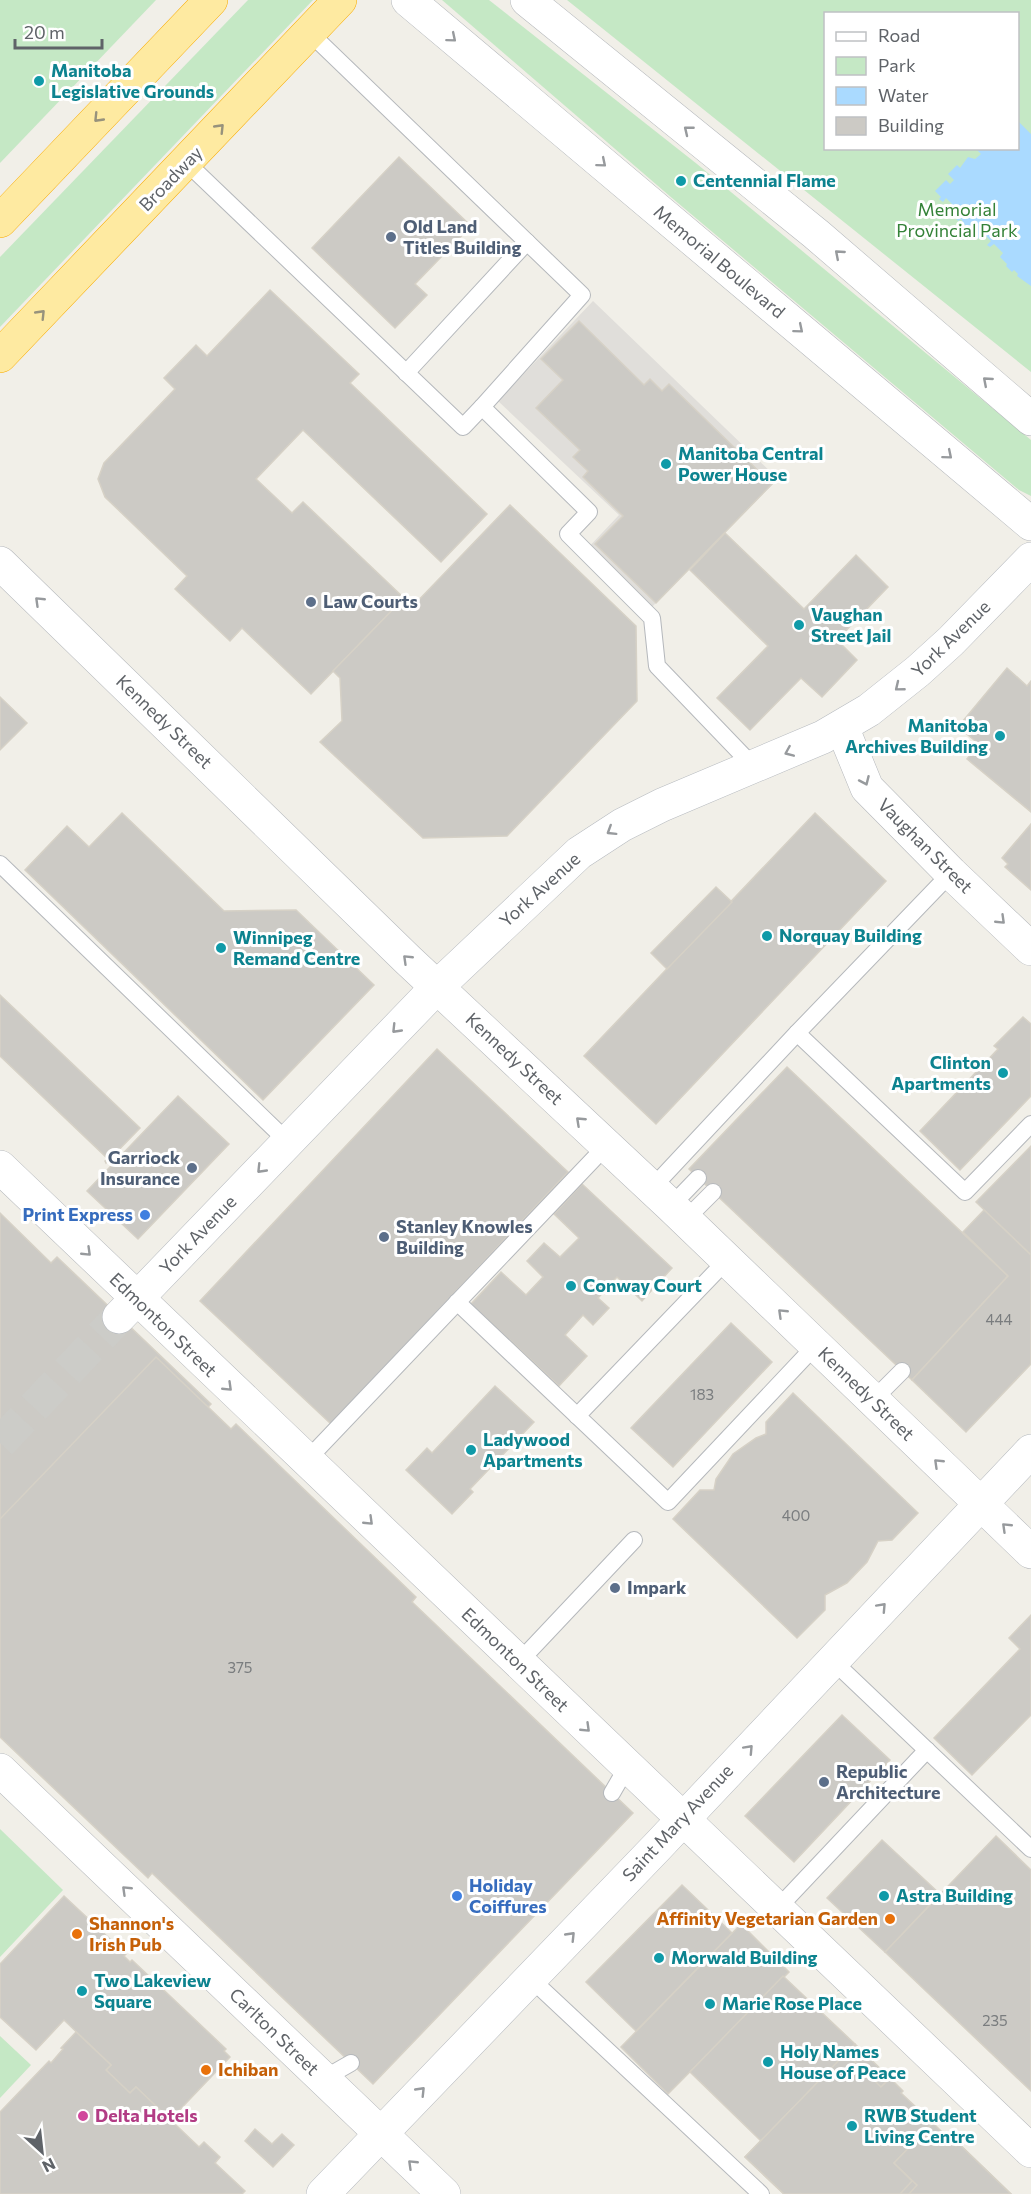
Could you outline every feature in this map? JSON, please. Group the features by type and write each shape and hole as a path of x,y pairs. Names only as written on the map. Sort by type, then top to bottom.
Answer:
{"highway":[{"path":"0,221 211,0"},
{"name":"Broadway","path":"0,356 187,163 340,0"}],"street":[{"name":"Memorial Boulevard","path":"408,0 1031,524"},
{"path":"527,0 816,234 1031,419"},
{"name":"York Avenue","path":"128,1308 437,987 561,868 596,841 622,825 842,727 869,710 951,641 1031,559"},
{"name":"Kennedy Street","path":"0,563 437,987 727,1260 1031,1552"},
{"name":"Vaughan Street","path":"842,727 867,788 951,873 1031,949"},
{"name":"Edmonton Street","path":"0,1167 128,1308 306,1461 518,1663 620,1780 682,1819 1031,2151"},
{"name":"Saint Mary Avenue","path":"323,2194 1031,1451"},
{"name":"Carlton Street","path":"0,1770 444,2194"}],"lane":[{"path":"187,163 464,427 582,294 310,33"},
{"path":"406,373 527,242"},
{"path":"482,407 589,512 568,534 652,618 657,666 754,767"},
{"path":"0,864 288,1142"},
{"path":"669,1205 797,1033 951,873"},
{"path":"797,1033 965,1192 1031,1124"},
{"path":"306,1461 606,1146"},
{"path":"669,1205 698,1178"},
{"path":"669,1205 713,1192"},
{"path":"577,1416 727,1260"},
{"path":"457,1302 668,1502 816,1345"},
{"path":"873,1400 902,1371"},
{"path":"518,1663 634,1540"},
{"path":"832,1660 1031,1849"},
{"path":"777,1909 927,1750"},
{"path":"530,1978 761,2194"},
{"path":"323,2079 351,2063"}],"shaded area":[{"name":"Manitoba Central Power House","path":"593,301 778,479 647,612 585,551 619,515 498,401"}],"green space":[{"name":"Manitoba Legislative Grounds","path":"0,0 156,0 0,163"},
{"path":"248,0 313,0 0,327 0,257"},
{"path":"442,0 489,0 697,164 1031,440 1031,496 1019,490 672,198"},
{"name":"Memorial Provincial Park","path":"567,0 1031,0 1031,372"},
{"path":"0,1829 63,1890 0,1957"},
{"path":"0,2036 31,2065 0,2098"}],"water":[{"path":"1019,122 1031,134 1031,286 1017,276 1014,270 1012,272 1006,266 1007,264 1000,257 1003,253 994,244 990,247 987,245 991,241 985,235 977,239 961,219 958,221 949,208 952,204 946,198 943,202 939,199 941,197 935,191 946,180 950,184 954,180 948,174 957,165 960,168 968,157 975,159 981,154 977,150 1019,150"}],"building":[{"name":"Old Land Titles Building","path":"399,157 471,226 415,284 427,295 395,328 312,248"},
{"path":"270,290 359,374 350,383 487,514 441,562 303,430 256,479 292,513 303,502 404,598 311,694 242,628 230,641 175,589 187,576 105,497 98,479 104,463 175,389 164,378 196,345 207,356"},
{"name":"Manitoba Central Power House","path":"579,321 644,385 650,379 662,391 669,384 772,484 656,603 595,544 623,516 583,477 588,471 573,457 580,450 536,408 563,380 541,359"},
{"path":"510,505 636,626 637,701 507,836 423,838 320,742 342,721 340,678 333,671 404,598 412,607"},
{"name":"Vaughan Street Jail","path":"725,533 804,609 856,555 888,587 837,640 857,660 822,697 801,678 750,730 717,698 768,646 690,570"},
{"name":"Manitoba Archives Building","path":"1007,668 1027,686 1031,681 1031,812 967,759 979,744 958,727"},
{"path":"0,697 27,723 0,750"},
{"name":"Winnipeg Remand Centre","path":"122,813 224,911 296,910 374,985 263,1100 25,870 67,826 89,847"},
{"name":"Norquay Building","path":"815,813 886,881 656,1124 584,1056"},
{"path":"1031,824 1031,890 1005,867 1008,864 1002,858"},
{"path":"716,887 732,902 667,969 651,953"},
{"path":"0,995 140,1128 106,1163 108,1159 0,1056"},
{"name":"Clinton Apartments","path":"1023,1017 1031,1024 1031,1096 960,1170 920,1131 998,1049 994,1046"},
{"name":"Stanley Knowles Building","path":"437,1049 568,1172 331,1424 200,1301"},
{"path":"787,1067 1008,1276 912,1380 689,1169"},
{"path":"178,1096 229,1144 138,1239 87,1191"},
{"path":"1031,1146 1031,1255 976,1202"},
{"name":"Conway Court","path":"582,1184 672,1268 642,1301 617,1277 598,1298 609,1308 593,1325 583,1315 565,1335 587,1356 559,1386 471,1304 501,1272 526,1295 543,1277 527,1261 544,1243 560,1257 579,1238 554,1214"},
{"path":"984,1210 1031,1255 1031,1364 966,1432 912,1380 1008,1276 963,1232"},
{"path":"0,1213 51,1263 57,1257 211,1404 171,1445 142,1416 0,1561"},
{"path":"731,1323 772,1362 673,1467 631,1428"},
{"path":"156,1357 231,1429 236,1424 416,1597 412,1602 633,1813 373,2084 152,1873 148,1878 0,1737 0,1519"},
{"name":"Ladywood Apartments","path":"495,1386 534,1422 470,1489 473,1492 452,1514 406,1470 427,1448 432,1453"},
{"path":"793,1393 918,1513 892,1540 878,1541 867,1562 847,1583 825,1595 825,1610 797,1638 673,1519 700,1490 714,1490 716,1479 733,1454 766,1434 766,1422"},
{"path":"1031,1615 1031,1715 972,1775 934,1738 1020,1649 1009,1638"},
{"name":"Republic Architecture","path":"842,1715 890,1760 794,1862 745,1816"},
{"path":"996,1836 1031,1870 1031,2091 885,1952"},
{"name":"Astra Building","path":"882,1840 940,1894 885,1952 827,1898"},
{"name":"Morwald Building","path":"682,1885 732,1933 636,2031 586,1982"},
{"name":"Two Lakeview Square","path":"64,1896 126,1954 124,1956 130,1962 132,1960 226,2049 224,2051 230,2057 170,2120 136,2087 130,2093 106,2070 111,2065 64,2020 36,2050 0,2017 0,1964"},
{"name":"Marie Rose Place","path":"741,1924 789,1972 668,2094 621,2047"},
{"name":"Holy Names House of Peace","path":"783,1976 855,2044 761,2141 690,2072"},
{"name":"Delta Hotels","path":"76,2032 111,2065 106,2070 130,2093 136,2087 199,2147 204,2142 220,2157 215,2163 245,2191 242,2194 0,2194 0,2112 49,2061 51,2063"},
{"name":"RWB Student Living Centre","path":"855,2044 890,2078 849,2120 917,2185 958,2143 1011,2194 784,2194 745,2157"},
{"name":"RWB Student Living Centre","path":"846,2053 881,2087 890,2078 903,2091 901,2093 933,2123 894,2163 912,2181 900,2194 784,2194 745,2157"},
{"path":"933,2123 956,2146 958,2143 1011,2194 909,2194 917,2185 894,2163"},
{"path":"255,2129 272,2144 282,2134 294,2145 273,2167 245,2141"}],"tunnel":[{"path":"0,1443 119,1317"}],"place":[{"name":"Manitoba Legislative Grounds","path":"39,81"},
{"name":"Centennial Flame","path":"681,181"},
{"name":"Old Land Titles Building","path":"391,237"},
{"name":"Manitoba Central Power House","path":"666,464"},
{"name":"Law Courts","path":"311,602"},
{"name":"Vaughan Street Jail","path":"799,625"},
{"name":"Manitoba Archives Building","path":"1000,736"},
{"name":"Norquay Building","path":"767,936"},
{"name":"Winnipeg Remand Centre","path":"221,948"},
{"name":"Clinton Apartments","path":"1003,1073"},
{"name":"Garriock Insurance","path":"192,1168"},
{"name":"Print Express","path":"145,1215"},
{"name":"Stanley Knowles Building","path":"384,1237"},
{"name":"Conway Court","path":"571,1286"},
{"name":"Ladywood Apartments","path":"471,1450"},
{"name":"Impark","path":"615,1588"},
{"name":"Republic Architecture","path":"824,1782"},
{"name":"Holiday Coiffures","path":"457,1896"},
{"name":"Astra Building","path":"884,1896"},
{"name":"Affinity Vegetarian Garden","path":"890,1919"},
{"name":"Shannon's Irish Pub","path":"77,1934"},
{"name":"Morwald Building","path":"659,1958"},
{"name":"Two Lakeview Square","path":"82,1991"},
{"name":"Marie Rose Place","path":"710,2004"},
{"name":"Holy Names House of Peace","path":"768,2062"},
{"name":"Ichiban","path":"206,2070"},
{"name":"Delta Hotels","path":"83,2116"},
{"name":"RWB Student Living Centre","path":"852,2126"}]}
